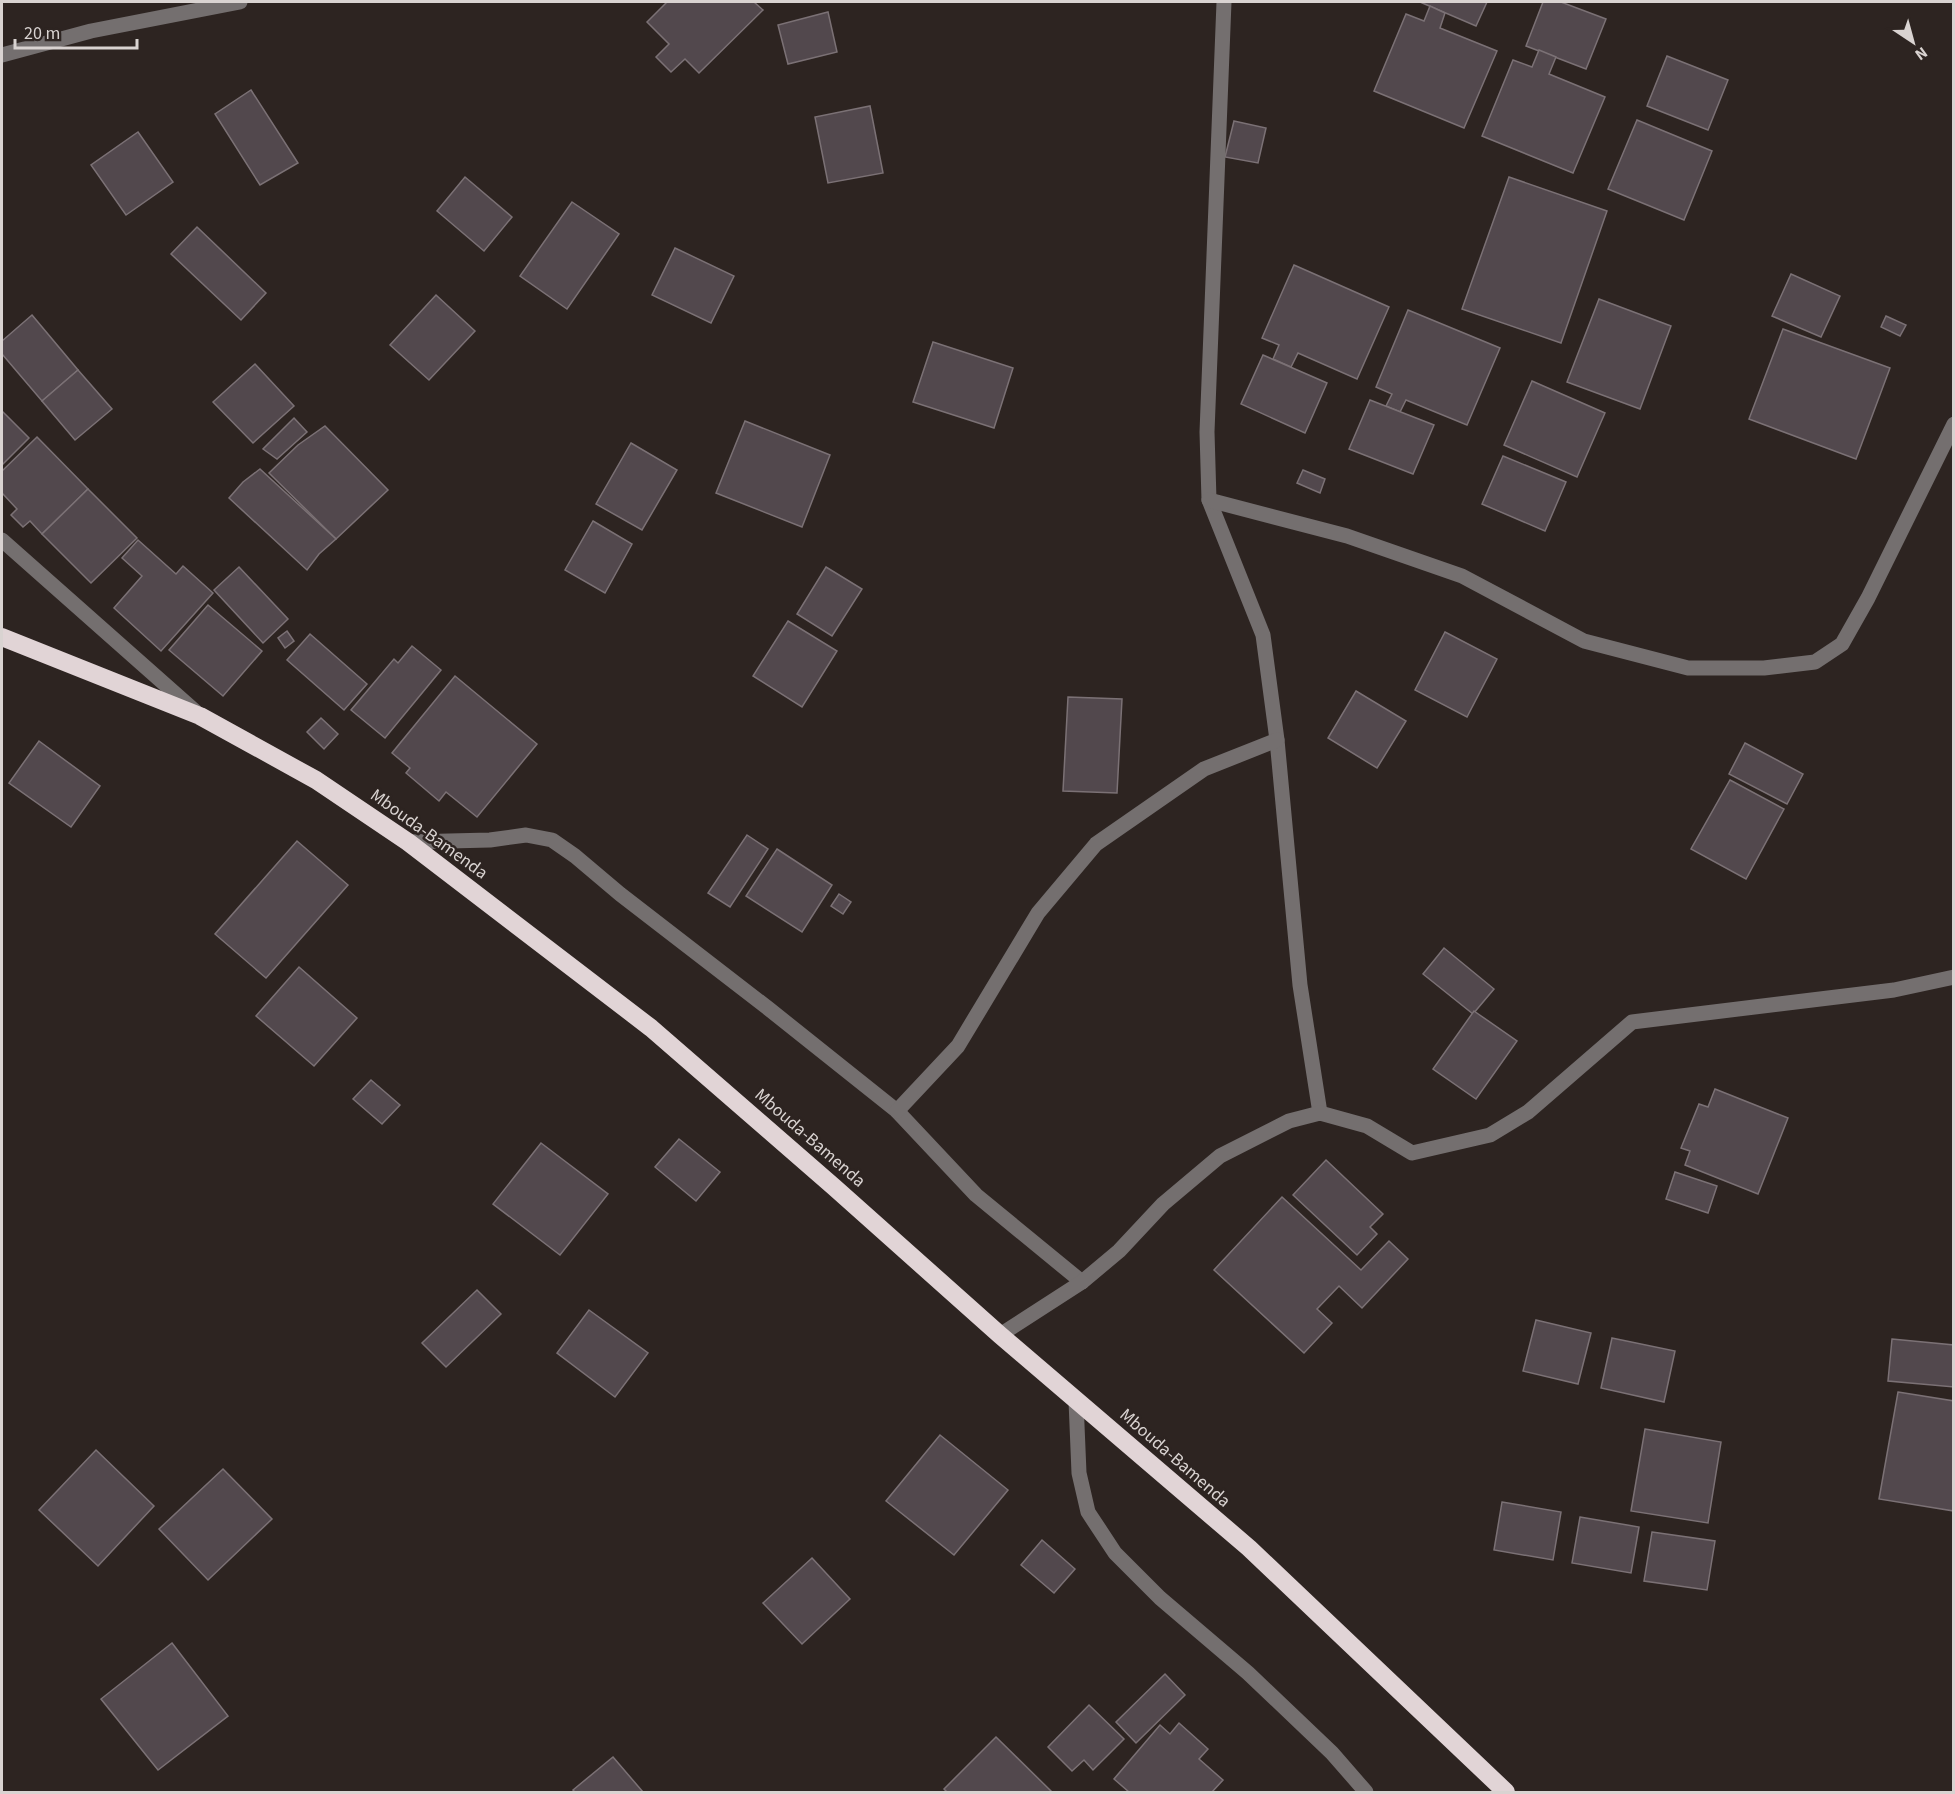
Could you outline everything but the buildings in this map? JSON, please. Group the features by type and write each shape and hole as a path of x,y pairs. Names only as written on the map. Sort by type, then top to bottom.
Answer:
{"highway":[{"name":"Mbouda-Bamenda","path":"2,637 200,716 316,780 408,842 651,1028 1000,1335 1249,1548 1506,1792"}],"street":[{"path":"2,55 91,31 240,2"},
{"path":"1224,2 1207,432 1209,500 1263,635 1277,740 1300,985 1320,1113"},
{"path":"1209,500 1347,536 1462,576 1584,641 1688,668 1774,667 1815,662 1842,644 1868,598 1953,424"},
{"path":"2,540 200,716"},
{"path":"897,1111 958,1046 1038,913 1096,844 1204,769 1277,740"},
{"path":"408,842 490,840 526,835 552,840 576,856 620,894 897,1111 976,1195 1082,1282"},
{"path":"1000,1335 1082,1282 1119,1251 1162,1204 1220,1156 1289,1121 1320,1113 1367,1126 1412,1153 1490,1135 1528,1112 1632,1022 1894,990 1953,977"},
{"path":"1076,1401 1079,1473 1088,1512 1115,1553 1160,1598 1274,1697 1332,1753 1366,1792"}]}
